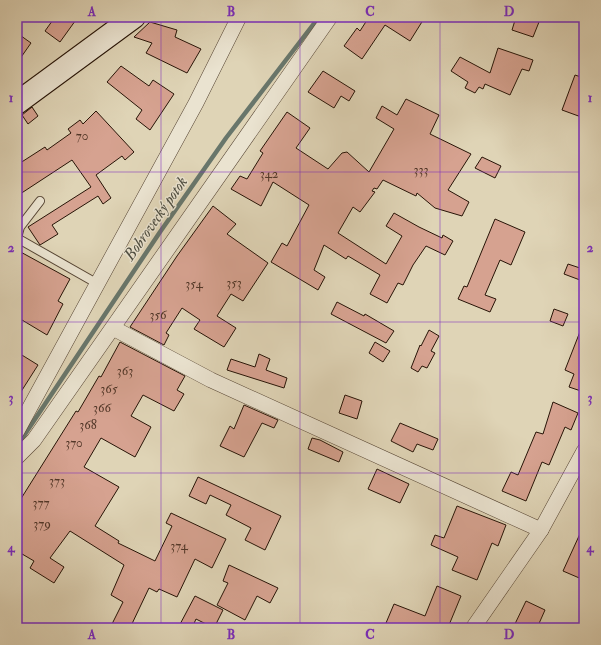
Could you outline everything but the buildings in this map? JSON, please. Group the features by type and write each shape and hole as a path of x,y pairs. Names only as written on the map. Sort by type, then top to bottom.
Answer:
{"street":[{"path":"17,103 134,17"},
{"path":"17,431 196,104 239,17"},
{"path":"17,458 34,440 330,17"},
{"path":"113,328 211,380 541,530"},
{"path":"473,628 541,530 584,450"}],"lane":[{"path":"40,201 20,227 17,238 98,284"}],"waterway":[{"name":"Bobrovecký potok","path":"21,440 160,232 226,138 319,17"}]}
